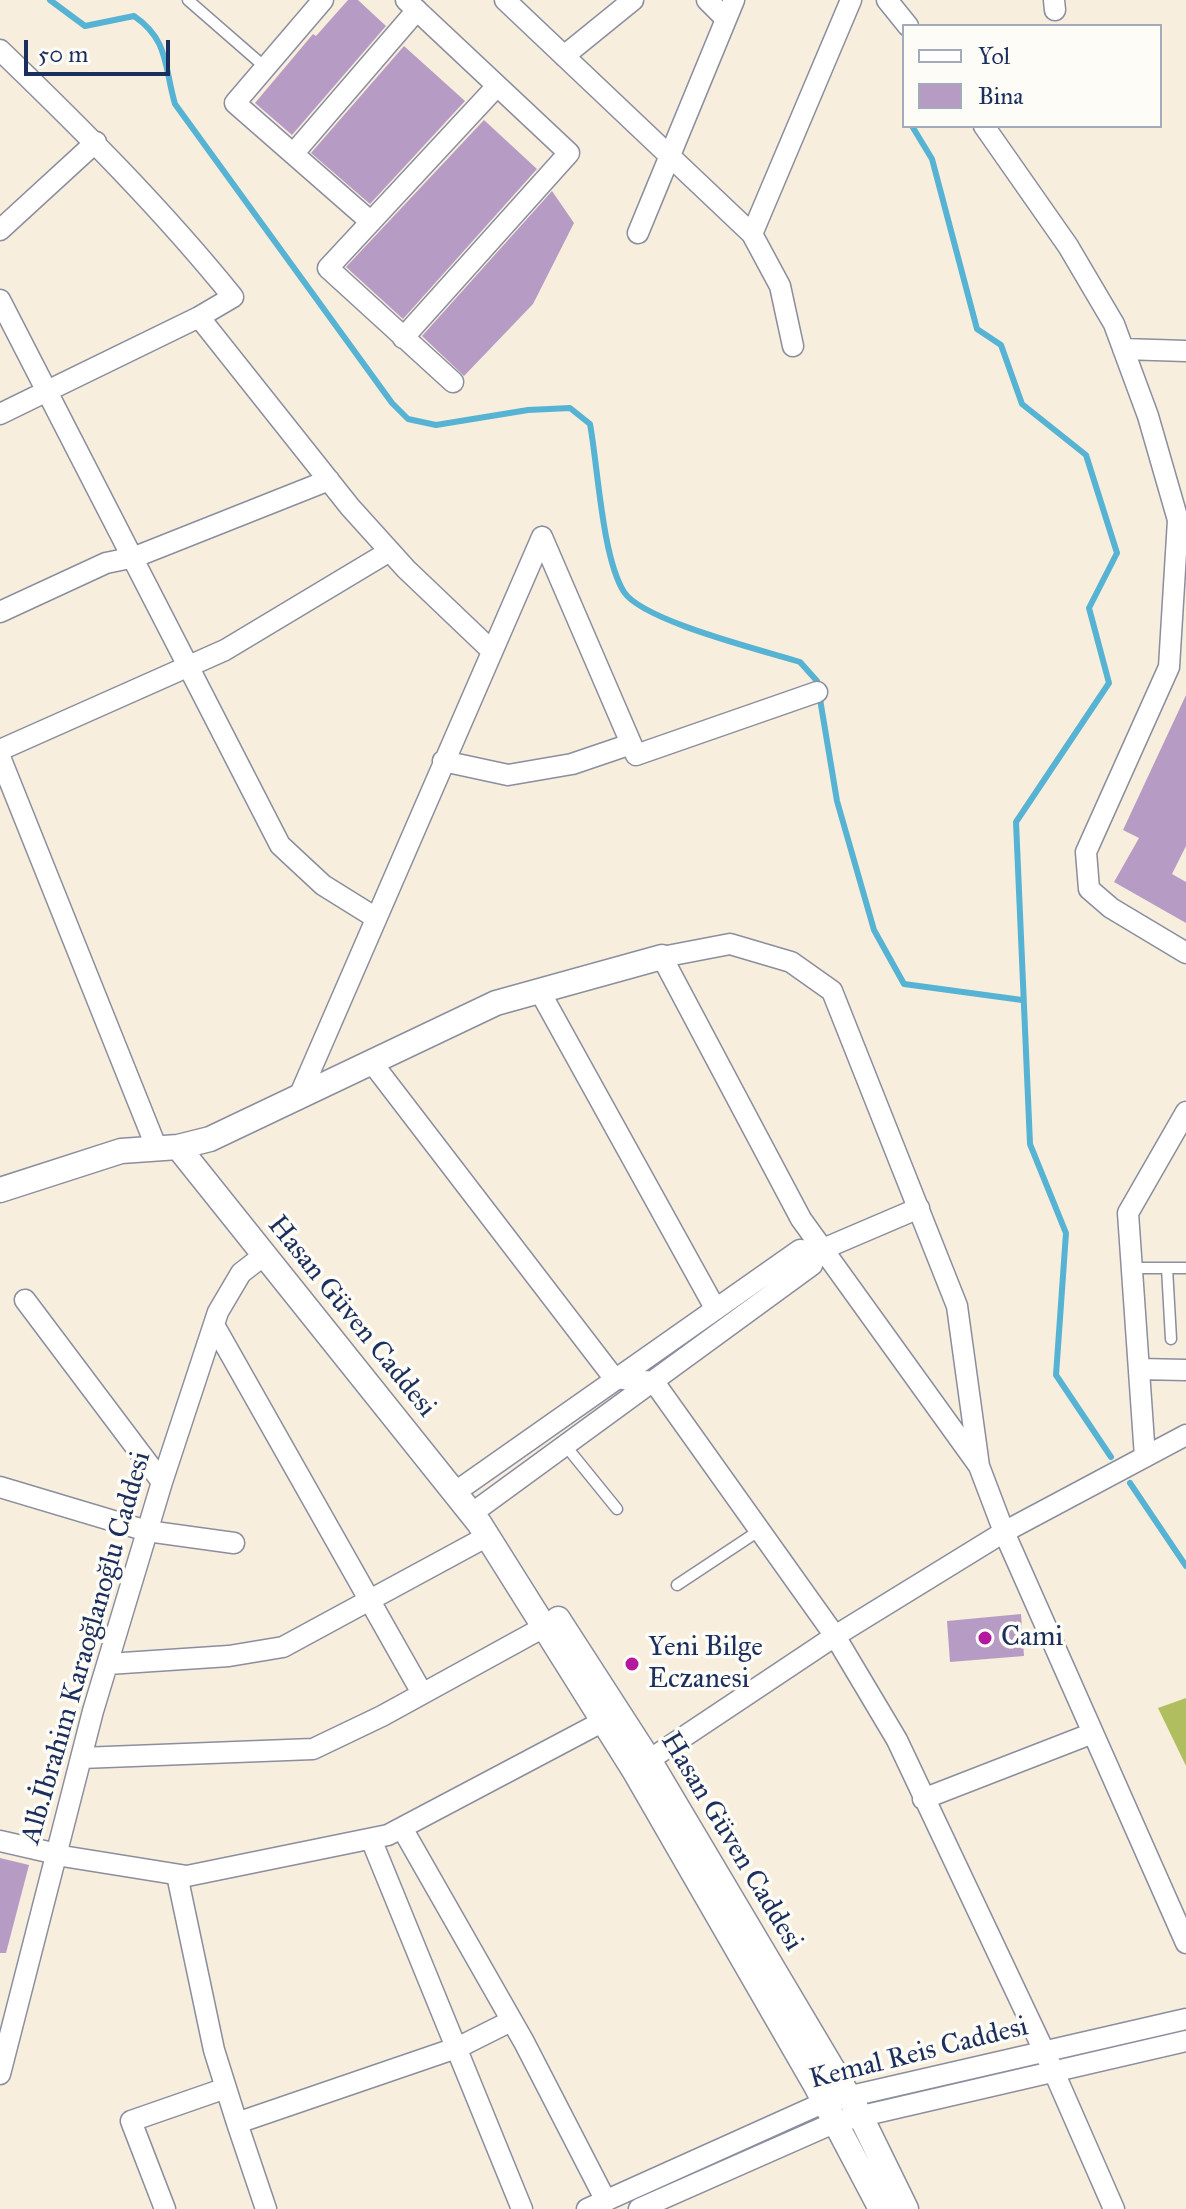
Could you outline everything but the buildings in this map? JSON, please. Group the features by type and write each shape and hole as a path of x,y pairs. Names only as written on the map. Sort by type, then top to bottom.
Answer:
{"street":[{"path":"323,0 235,103 371,222"},
{"path":"505,0 752,234 780,286 793,346"},
{"path":"564,56 633,0"},
{"path":"638,233 730,10 707,0"},
{"path":"752,234 851,0"},
{"path":"887,0 906,24"},
{"path":"293,154 411,5 569,153 403,338"},
{"path":"0,50 96,142 177,229 233,297 199,317 0,414"},
{"path":"453,382 328,268 497,86"},
{"path":"985,128 1068,246 1114,324 1148,416 1178,520 1178,671 1086,852 1089,889 1111,908 1186,953"},
{"path":"0,230 96,142"},
{"path":"0,300 50,391 280,845 323,885 376,918"},
{"path":"199,317 390,551 492,651"},
{"path":"1123,349 1186,351"},
{"path":"0,612 106,563 135,557 329,480"},
{"path":"298,1099 542,537 636,755 817,692"},
{"path":"0,750 225,650 390,551"},
{"path":"443,761 508,775 572,764 631,744"},
{"path":"0,757 167,1148"},
{"path":"0,1190 121,1151 167,1148 210,1139 496,1003 539,990 662,957 730,944 791,962 832,991 957,1306 979,1466 1004,1532 1186,1943"},
{"path":"662,957 820,1250 979,1466"},
{"path":"539,990 715,1308"},
{"path":"373,1064 614,1378 654,1382 835,1636 897,1740 1045,2052 1114,2209"},
{"path":"1145,1457 1128,1213 1186,1112"},
{"name":"Hasan Güven Caddesi","path":"167,1148 263,1256 479,1525 544,1627 611,1718"},
{"path":"454,1493 800,1250 820,1250 919,1208"},
{"path":"108,1664 229,1656 283,1647 371,1601 479,1525 565,1445 812,1265 820,1250"},
{"name":"Alb.İbrahim Karaoğlanoğlu Caddesi","path":"0,2074 81,1758 162,1482 214,1325 241,1273 263,1256"},
{"path":"25,1300 162,1482"},
{"path":"214,1325 422,1693"},
{"path":"1139,1369 1186,1370"},
{"path":"642,1765 835,1636 1004,1532 1186,1435"},
{"path":"0,1487 147,1531 234,1543"},
{"name":"Hasan Güven Caddesi","path":"479,1525 507,1544 642,1765 836,2107 881,2209"},
{"path":"81,1758 313,1749 544,1627"},
{"path":"0,1841 187,1876 371,1839 402,1828 611,1718"},
{"path":"923,1799 1093,1733"},
{"path":"402,1828 511,2021 597,2205"},
{"path":"371,1839 459,2047 522,2209"},
{"path":"177,1875 214,2050 266,2209"},
{"name":"Kemal Reis Caddesi","path":"597,2205 836,2107 1186,2019"},
{"path":"237,2123 459,2047 511,2021"},
{"name":"Kemal Reis Caddesi","path":"861,2117 1186,2041"},
{"path":"165,2209 131,2121 226,2088"},
{"name":"Hasan Güven Caddesi","path":"836,2107 861,2117 906,2209"},
{"name":"Kemal Reis Caddesi","path":"639,2209 836,2107"}],"lane":[{"path":"188,0 266,68"},
{"path":"1131,1268 1186,1268"},
{"path":"1167,1268 1171,1339"},
{"path":"565,1445 617,1509"},
{"path":"677,1585 760,1530"}],"green space":[{"path":"1186,1698 1186,1766 1158,1708"}],"waterway":[{"path":"50,0 85,26 134,16 154,35 164,55 175,104 392,403 408,419 436,425 528,410 570,408 590,424 606,535 624,592 635,603 678,624 800,662 817,681 837,801 874,930 904,984 1022,1000"},
{"path":"913,128 932,159 977,329 1001,345 1022,404 1086,455 1117,553 1089,608 1109,683 1016,822 1030,1144 1066,1233 1056,1375 1111,1457"},
{"path":"1130,1483 1186,1566"}],"place":[{"name":"Cami","path":"985,1638"},
{"name":"Yeni Bilge Eczanesi","path":"632,1664"}]}
